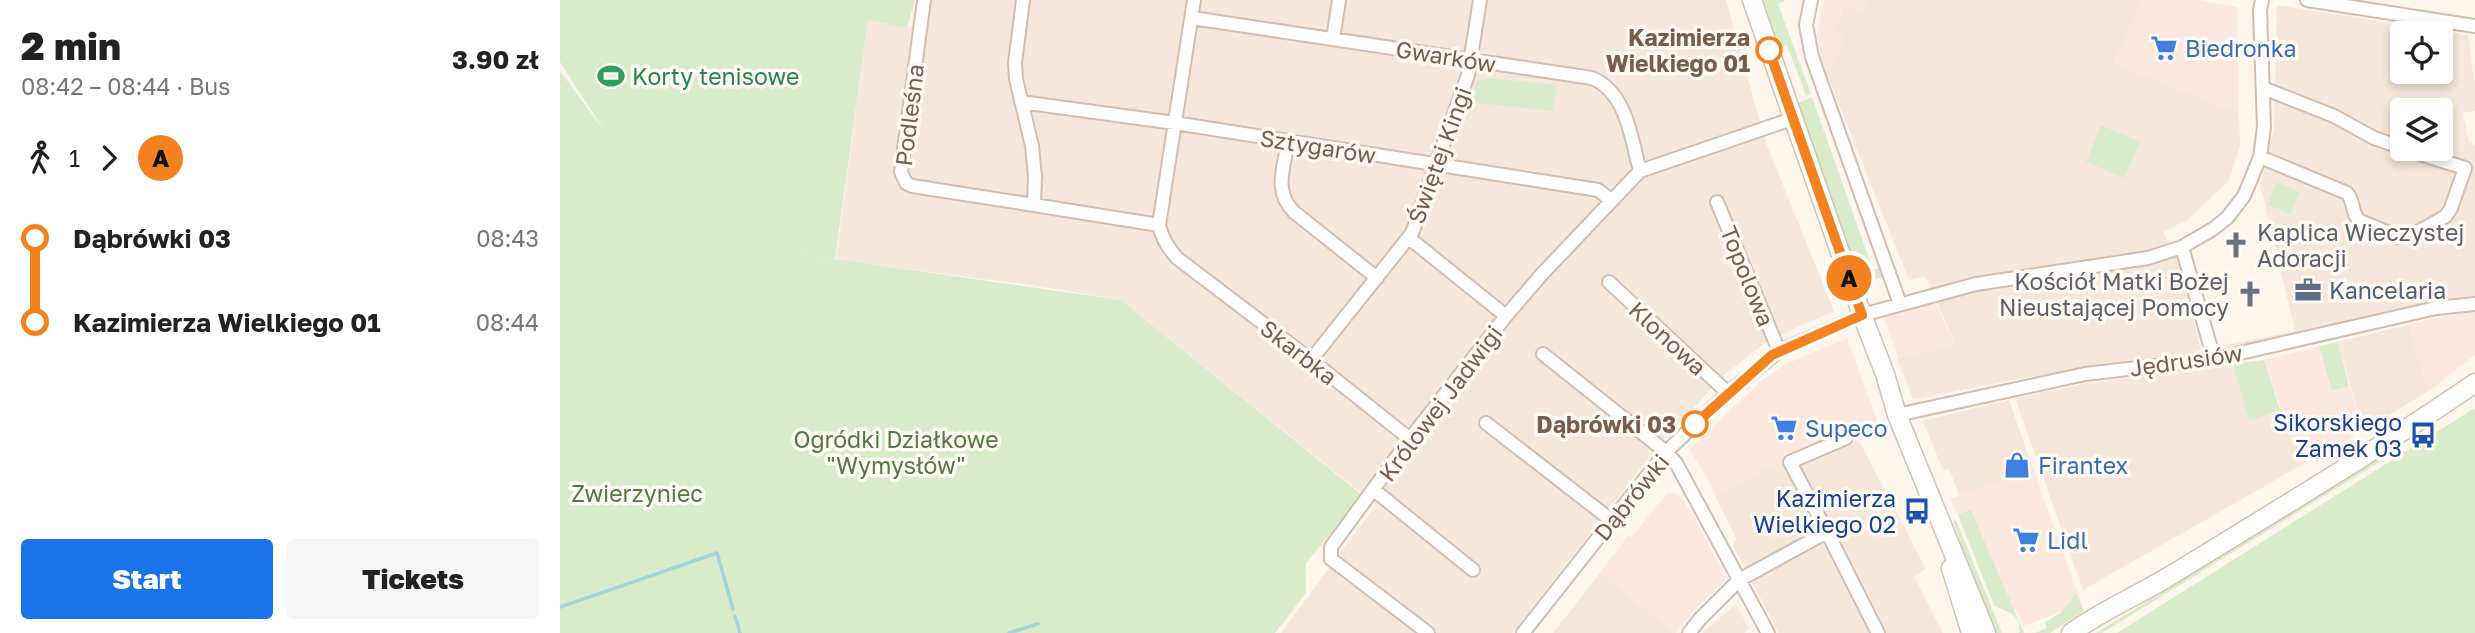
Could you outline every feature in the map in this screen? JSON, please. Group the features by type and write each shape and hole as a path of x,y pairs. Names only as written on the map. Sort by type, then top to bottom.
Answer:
{"street":[{"name":"Podleśna","path":"924,0 902,178 912,186 1034,205"},
{"path":"1023,0 1015,63 1032,146 1034,205 1159,225 1194,0"},
{"path":"1334,38 1339,0"},
{"name":"Świętej Kingi","path":"1311,360 1409,238 1468,75 1480,0"},
{"path":"1752,0 1792,119 1885,374 1897,415 1986,633"},
{"path":"1811,0 1806,25 1812,57 1900,304"},
{"name":"Dąbrówki","path":"1523,633 1666,452 1728,393 1779,351 1862,315 1900,304 1976,284 2125,263 2182,247 2213,229 2234,210 2244,196 2260,157 2264,127 2260,10 2262,0"},
{"path":"2307,0 2475,26"},
{"name":"Gwarków","path":"1192,18 1592,78 1614,94 1623,111 1640,171"},
{"path":"2263,88 2334,116 2390,144"},
{"name":"Sztygarów","path":"1021,102 1175,123 1598,190 1611,200"},
{"name":"Królowej Jadwigi","path":"1428,633 1331,559 1331,547 1410,439 1506,316 1640,171 1792,119"},
{"path":"1288,142 1281,184 1284,200 1294,212 1377,278"},
{"path":"2260,157 2347,193 2360,221 2399,237 2413,234 2446,216 2451,208 2465,168 2442,161"},
{"name":"Topolowa","path":"1717,202 1779,351"},
{"name":"Skarbka","path":"1159,225 1168,249 1187,266 1410,439"},
{"name":"Królowej Jadwigi","path":"1409,238 1506,316"},
{"path":"2182,247 2214,359"},
{"name":"Klonowa","path":"1609,282 1728,393"},
{"name":"Jędrusiów","path":"1897,415 2085,374 2214,359 2436,308 2475,304"},
{"path":"1544,354 1666,452 1686,477 1768,633"},
{"path":"2071,633 2091,619 2152,587 2355,463 2475,383"},
{"path":"1486,423 1611,520"},
{"path":"1846,438 1790,462 1878,633"},
{"name":"Królowej Jadwigi","path":"1374,490 1473,570"},
{"path":"1937,514 1971,633"},
{"path":"1689,633 1739,580 1827,532"},
{"path":"2089,633 2152,587"}],"shaded area":[{"path":"932,0 1726,0 1766,143 1834,311 1767,341 1721,378 1655,450 1512,633 1281,633 1376,505 1121,300 1030,285 836,260 868,20 907,28 930,18"},
{"path":"1824,0 1867,0 1862,12 1844,6 1834,30 1846,36 1834,65 1821,59 1817,33"},
{"path":"1867,0 2141,0 2114,63 2239,114 2240,146 2229,180 2189,219 2163,232 2180,265 2201,350 2295,331 2260,183 2274,131 2277,5 2390,23 2390,84 2453,84 2453,33 2468,35 2475,87 2475,111 2463,113 2469,142 2475,145 2475,296 2227,349 2106,363 1913,399 1897,358 1956,345 1925,276 1909,280 1821,59 1827,63 1845,35 1834,31 1844,6 1862,12"},
{"path":"2141,0 2199,0 2237,7 2239,114 2114,63"},
{"path":"1935,303 1956,346 1898,358 1886,317"},
{"path":"2475,312 2475,355 2429,391 2408,325"},
{"path":"2408,325 2429,391 2363,430 2338,342"},
{"path":"1847,338 1881,431 1859,428 1826,438 1715,496 1704,472 1689,450 1760,382 1784,365"},
{"path":"2319,346 2332,391 2349,386 2363,430 2300,466 2264,360"},
{"path":"2233,364 2249,420 2280,410 2300,466 2083,590 2015,398 2089,383"},
{"path":"2009,400 2034,472 1960,496 1949,469 1943,470 1923,421"},
{"path":"1858,439 1926,569 1914,576 1943,633 1779,633 1733,546 1736,538 1715,496 1784,459 1789,470 1828,450"},
{"path":"2034,472 2082,604 2023,626 2016,609 1994,605 1951,499"},
{"path":"1667,493 1678,494 1694,517 1725,576 1725,581 1694,610 1676,633 1600,573 1628,536 1631,538"},
{"path":"1600,573 1676,633 1553,633"},
{"path":"1736,604 1749,628 1744,633 1702,633"}],"green space":[{"name":"Ogródki Działkowe \"Wymysłów\"","path":"560,0 915,0 907,28 868,20 835,259 651,233 1121,300 1362,495 1306,563 1306,593 1275,633 560,633 560,71 605,132 560,62"},
{"path":"1763,0 1786,0 1778,4 1811,94 1806,96 1787,45 1780,47"},
{"path":"1492,78 1557,85 1552,111 1469,102 1477,81"},
{"path":"1812,97 1873,270 1881,267 1884,276 1862,285 1798,103"},
{"path":"2101,125 2140,142 2124,178 2086,162"},
{"path":"2276,182 2300,192 2291,214 2268,205"},
{"path":"2338,342 2349,386 2332,391 2319,346"},
{"path":"2264,360 2280,410 2249,421 2233,364"},
{"path":"2475,408 2475,633 2117,633"},
{"path":"2394,453 2102,633 2096,633 2371,463"},
{"path":"1971,510 2024,633 2019,633 2016,617 1994,605 1958,514"},
{"path":"1956,520 2002,633 1993,633 1953,521"},
{"path":"2076,593 2084,611 2050,633 2035,633 2047,628 2045,622 2061,613"}],"waterway":[{"path":"560,607 717,553 733,609"},
{"path":"735,616 740,633"},
{"path":"1009,633 1038,624"}],"bus line":[{"name":"A","path":"1695,424 1772,355 1862,315 1769,50"}],"place":[{"name":"Biedronka","path":"2164,48"},
{"name":"Kazimierza Wielkiego 01","path":"1769,50"},
{"name":"Korty tenisowe","path":"611,76"},
{"name":"Kaplica Wieczystej Adoracji","path":"2236,245"},
{"name":"Kancelaria","path":"2308,290"},
{"name":"Kościół Matki Bożej Nieustającej Pomocy","path":"2250,294"},
{"name":"Dąbrówki 03","path":"1695,424"},
{"name":"Supeco","path":"1784,428"},
{"name":"Sikorskiego Zamek 03","path":"2423,435"},
{"name":"Firantex","path":"2017,465"},
{"name":"Kazimierza Wielkiego 02","path":"1917,511"},
{"name":"Lidl","path":"2026,540"}],"park label":[{"name":"Zwierzyniec","path":"637,493"}]}
